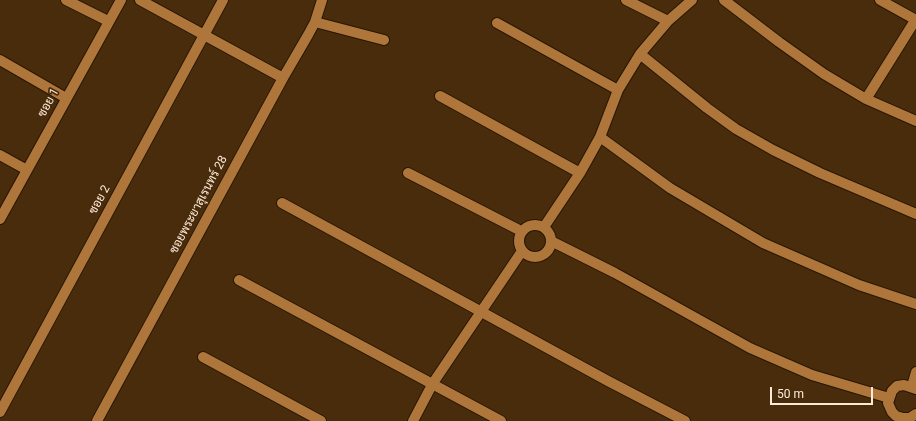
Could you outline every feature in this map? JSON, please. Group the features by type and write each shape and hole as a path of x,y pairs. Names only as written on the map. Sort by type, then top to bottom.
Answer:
{"street":[{"path":"66,0 108,21"},
{"name":"ซอย 1","path":"0,219 108,21 121,0"},
{"path":"140,0 283,78"},
{"name":"ซอย 2","path":"0,412 223,0"},
{"name":"ซอยพระยาสุเรนทร์ 28","path":"97,421 283,78 315,22 322,0"},
{"path":"626,0 668,21"},
{"path":"544,227 580,173 600,137 618,90 640,54 668,21 692,0"},
{"path":"724,0 824,74 866,98 916,121"},
{"path":"866,98 916,20 880,0"},
{"path":"315,22 384,40"},
{"path":"497,23 618,90"},
{"path":"640,54 706,108 736,129 772,150 820,173 916,214"},
{"path":"0,60 66,98"},
{"path":"440,96 580,173"},
{"path":"600,137 670,188 763,243 859,285 916,304"},
{"path":"0,155 27,170"},
{"path":"408,173 521,231"},
{"path":"282,203 685,421"},
{"path":"532,224 544,227 548,230 551,241 546,253 540,256 527,255 522,251 518,241 521,231 532,224"},
{"path":"551,241 615,273 750,348 812,375 889,398"},
{"path":"413,421 433,383 480,311 522,251"},
{"path":"240,280 501,421"},
{"path":"203,357 321,421"},
{"path":"916,372 914,387 904,385 897,386 892,391 889,398 890,408 895,418 910,418 916,414"}]}
